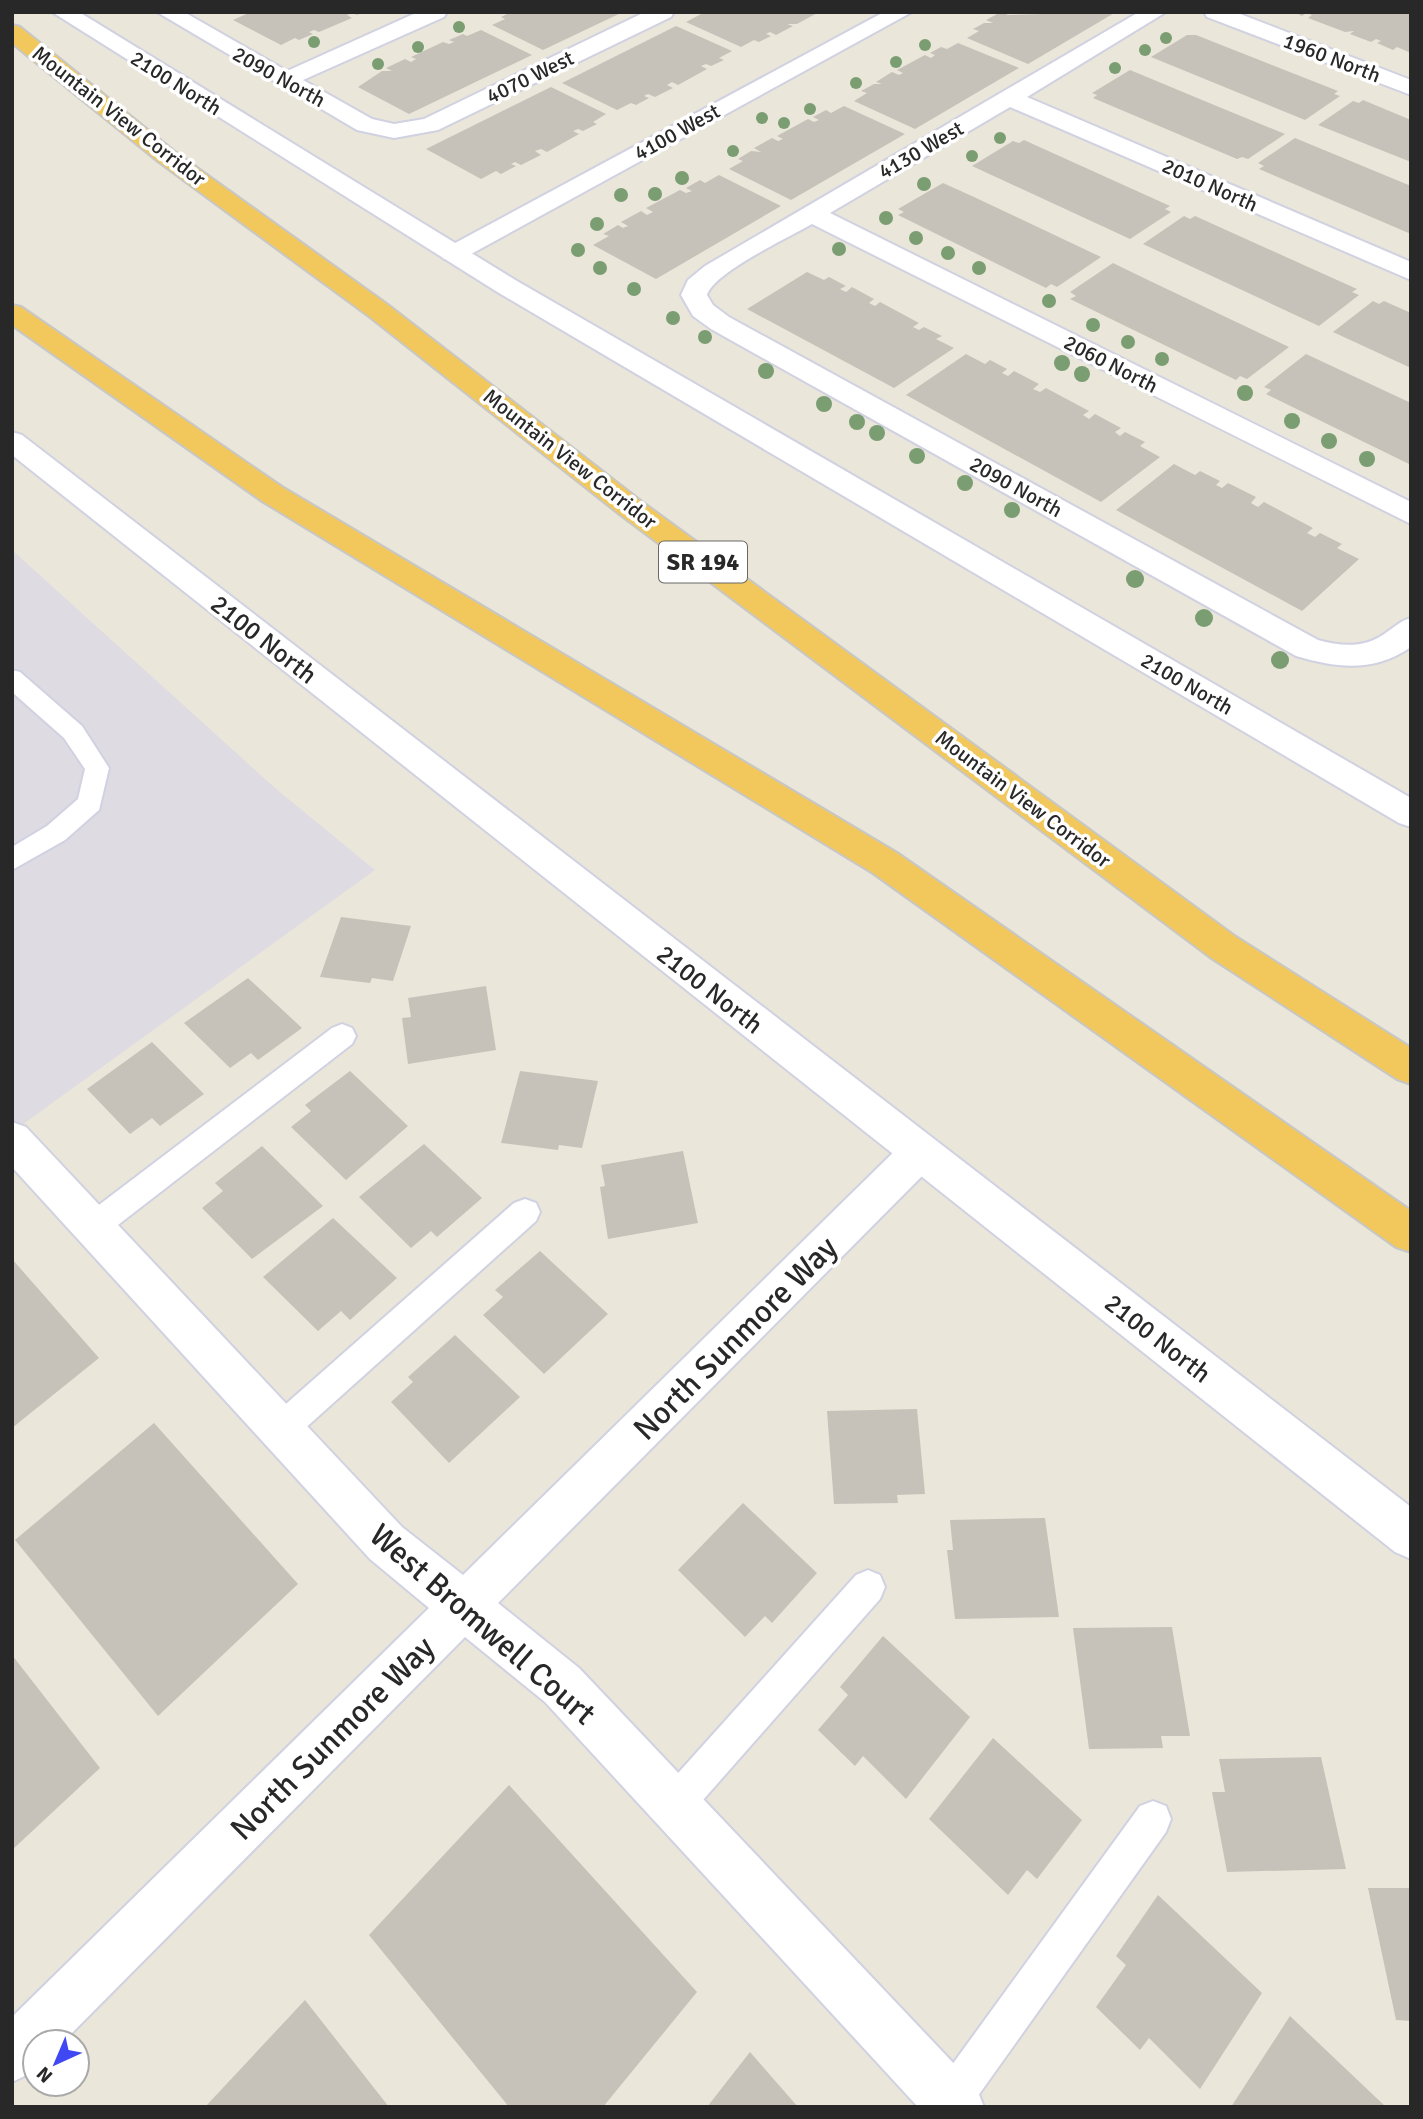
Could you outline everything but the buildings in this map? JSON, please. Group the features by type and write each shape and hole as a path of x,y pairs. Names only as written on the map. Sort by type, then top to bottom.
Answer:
{"highway":[{"name":"Mountain View Corridor","path":"12,32 167,157 379,311 632,509 1212,939 1411,1068"},
{"path":"12,313 272,494 885,863 1411,1234"}],"street":[{"name":"2100 North","path":"64,12 453,254 1411,814"},
{"path":"175,17 203,12"},
{"path":"285,80 436,12"},
{"name":"4070 West","path":"394,131 430,125 663,12"},
{"name":"4100 West","path":"453,254 901,12"},
{"name":"4130 West","path":"694,295 697,286 714,271 1155,12"},
{"name":"1960 North","path":"1215,12 1411,88"},
{"name":"2090 North","path":"175,17 365,125 394,131"},
{"name":"2010 North","path":"1010,97 1411,272"},
{"name":"2060 North","path":"812,214 1411,514"},
{"name":"2090 North","path":"694,295 702,310 720,323 1287,637 1329,655 1352,657 1388,648 1411,629"},
{"name":"2100 North","path":"12,440 1411,1535"},
{"name":"West Bromwell Court","path":"12,1139 386,1543 562,1685 953,2104"},
{"name":"North Sunmore Way","path":"12,2056 920,1152"}],"lane":[{"path":"12,678 73,732 97,768 90,803 56,833 12,860"},
{"path":"94,1226 342,1036"},
{"path":"281,1429 525,1212"},
{"path":"675,1804 868,1587"},
{"path":"953,2104 1153,1819"}],"shaded area":[{"path":"12,550 275,788 375,870 12,1132"}]}
